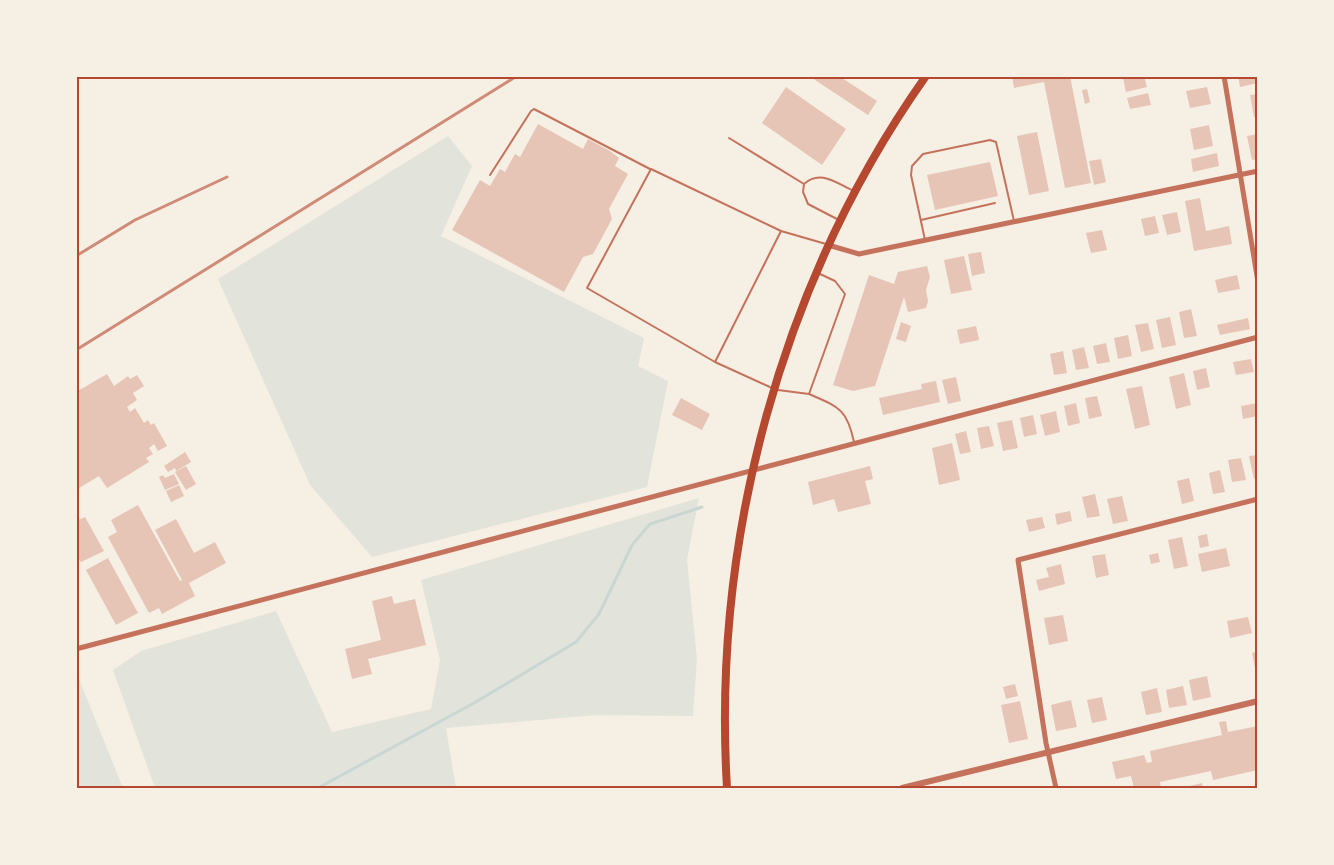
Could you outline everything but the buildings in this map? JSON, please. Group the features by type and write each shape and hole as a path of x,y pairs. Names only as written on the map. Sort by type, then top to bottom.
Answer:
{"main road":[{"path":"727,789 725,717 729,625 752,472 774,389 828,245 886,137 926,76"}],"street":[{"path":"1224,76 1257,282"},
{"path":"828,245 859,254 1257,171"},
{"path":"76,649 1257,337"},
{"path":"1056,789 1018,560 1257,499"},
{"path":"902,789 1257,701"}],"lane":[{"path":"490,174 534,109 651,169 781,231 828,245"},
{"path":"729,138 804,184"},
{"path":"925,240 911,175 912,166 926,153 990,140 999,147 1014,222"},
{"path":"651,169 587,288 715,362 774,389 809,394 838,407 850,420 855,445"},
{"path":"841,221 807,204 803,192 804,184 812,177 820,176 856,191"},
{"path":"921,220 995,203"},
{"path":"715,362 781,231"},
{"path":"809,394 845,294 835,281 816,273"}],"shaded area":[{"path":"448,136 472,166 441,236 644,338 638,366 668,381 647,487 372,557 310,485 218,279"},
{"path":"699,498 687,560 697,659 693,716 596,715 446,728 456,788 155,788 113,670 141,651 276,611 332,732 431,709 440,660 421,580"},
{"path":"77,674 123,788 77,788"}],"waterway":[{"path":"318,788 474,703 576,642 599,614 632,545 650,524 702,507"}],"railway":[{"path":"76,350 517,76"},
{"path":"76,256 135,220 227,177"}]}
